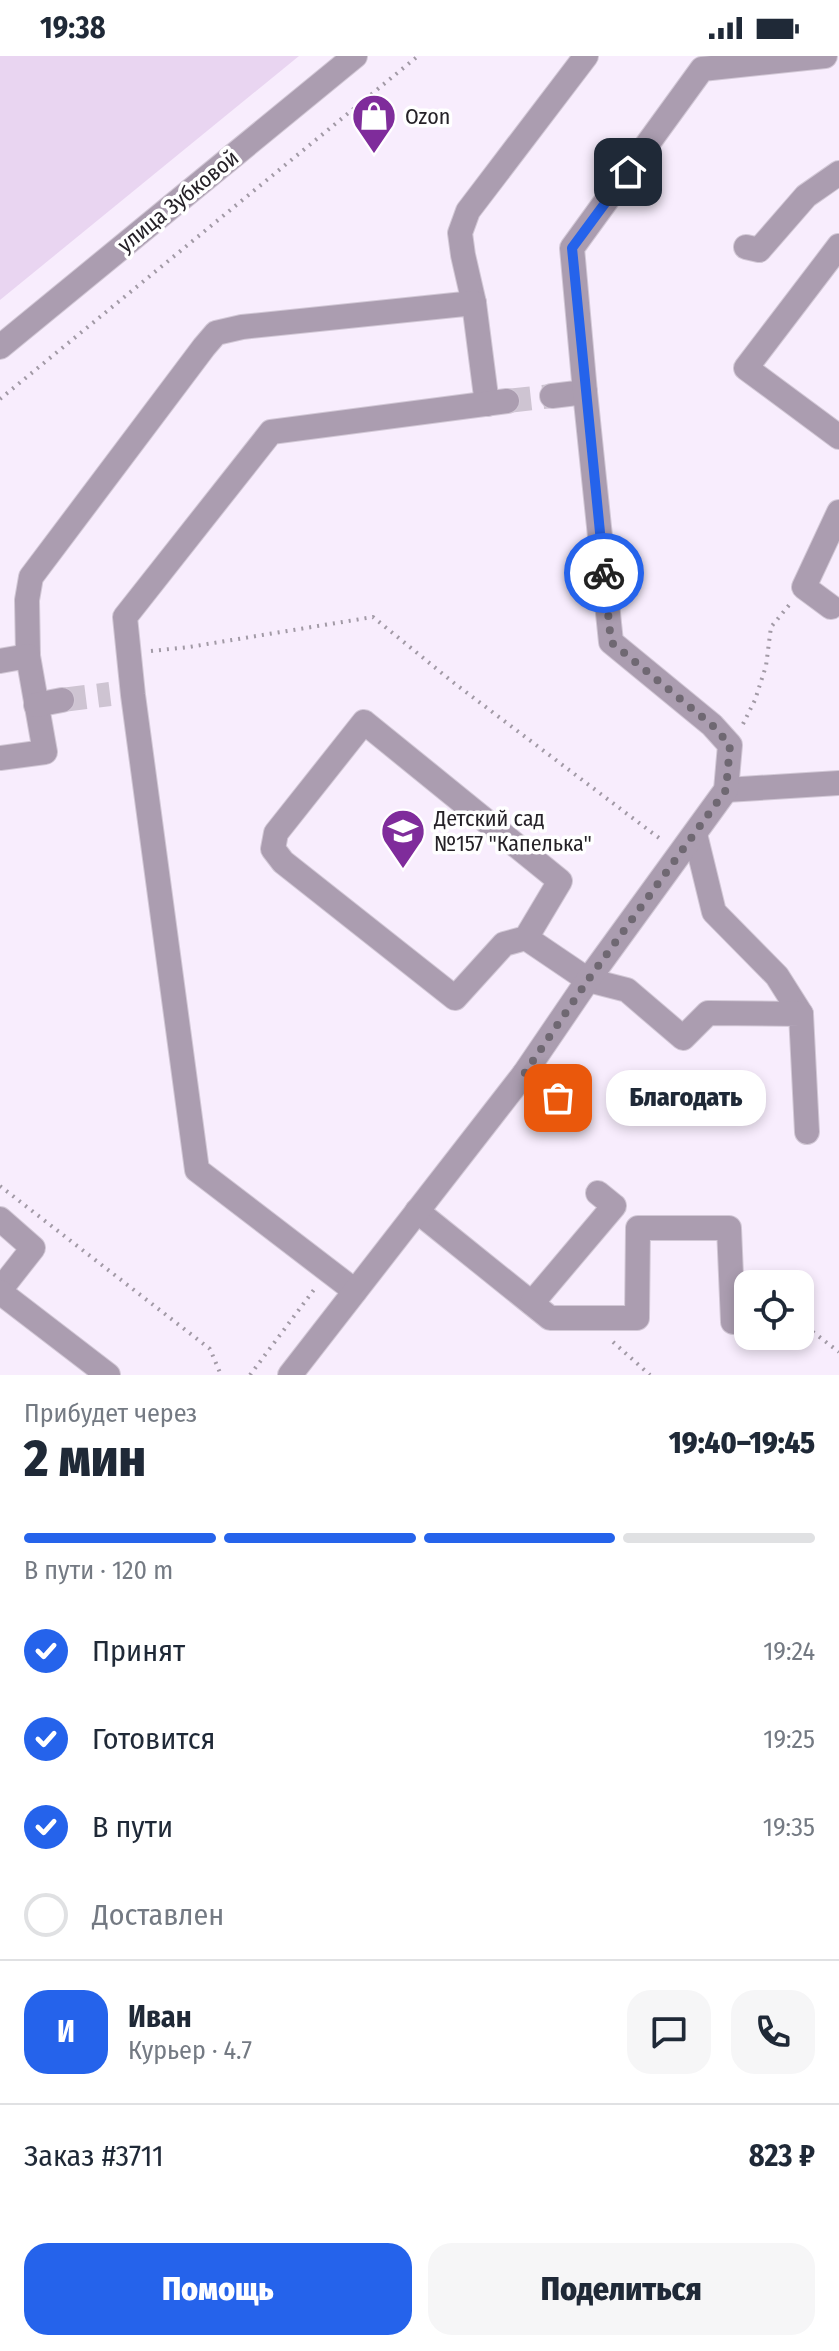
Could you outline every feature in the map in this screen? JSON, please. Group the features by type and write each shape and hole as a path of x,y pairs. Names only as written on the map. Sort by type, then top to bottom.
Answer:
{"street":[{"name":"улица Зубковой","path":"0,347 355,56"},
{"path":"355,1291 197,1170 121,695 129,653 125,617 271,432 497,402 460,233 468,211 586,56"},
{"path":"304,1370 355,1291 524,1074 726,790 730,745 712,725 611,642 572,248 702,69 825,56"},
{"path":"746,247 759,250 806,196 839,173"},
{"path":"839,246 746,368 839,437"},
{"path":"0,758 45,752 28,656 27,600 31,577 216,333 242,327 474,303"},
{"path":"552,396 585,392"},
{"path":"831,607 804,587 839,512"},
{"path":"0,661 28,656"},
{"path":"36,705 62,700"},
{"path":"526,938 560,881 364,722 276,833 273,849 283,862 455,998 504,944 526,938 588,980 627,990 683,1038 708,1013 801,1014"},
{"path":"726,790 839,783"},
{"path":"695,834 714,912 777,976 801,1014 807,1132"},
{"path":"524,1074 558,1098"},
{"path":"532,1303 614,1206 598,1193"},
{"path":"417,1211 550,1318 637,1318 638,1228 729,1228 733,1322"},
{"path":"0,1219 33,1248 0,1291 108,1375"}],"path":[{"path":"0,399 418,56"},
{"path":"730,745 755,700 766,666 771,627 804,587"},
{"path":"129,653 189,647 373,617 454,683 680,854"},
{"path":"0,1186 210,1349 221,1375"},
{"path":"250,1375 328,1270"},
{"path":"607,1318 609,1338 650,1375"},
{"path":"814,1333 839,1352"}],"shaded area":[{"path":"0,56 299,56 0,300"}],"tunnel":[{"path":"507,401 552,396"},
{"path":"62,700 110,694"}],"way so far":[{"path":"558,1098 524,1074 726,790 730,745 712,725 611,642 604,573"}],"place":[{"name":"Ozon","path":"374,155"},
{"name":"Детский сад №157 \"Капелька\"","path":"403,870"},
{"name":"Благодать","path":"558,1098"}],"route":[{"path":"604,573 572,248 628,172"}]}
